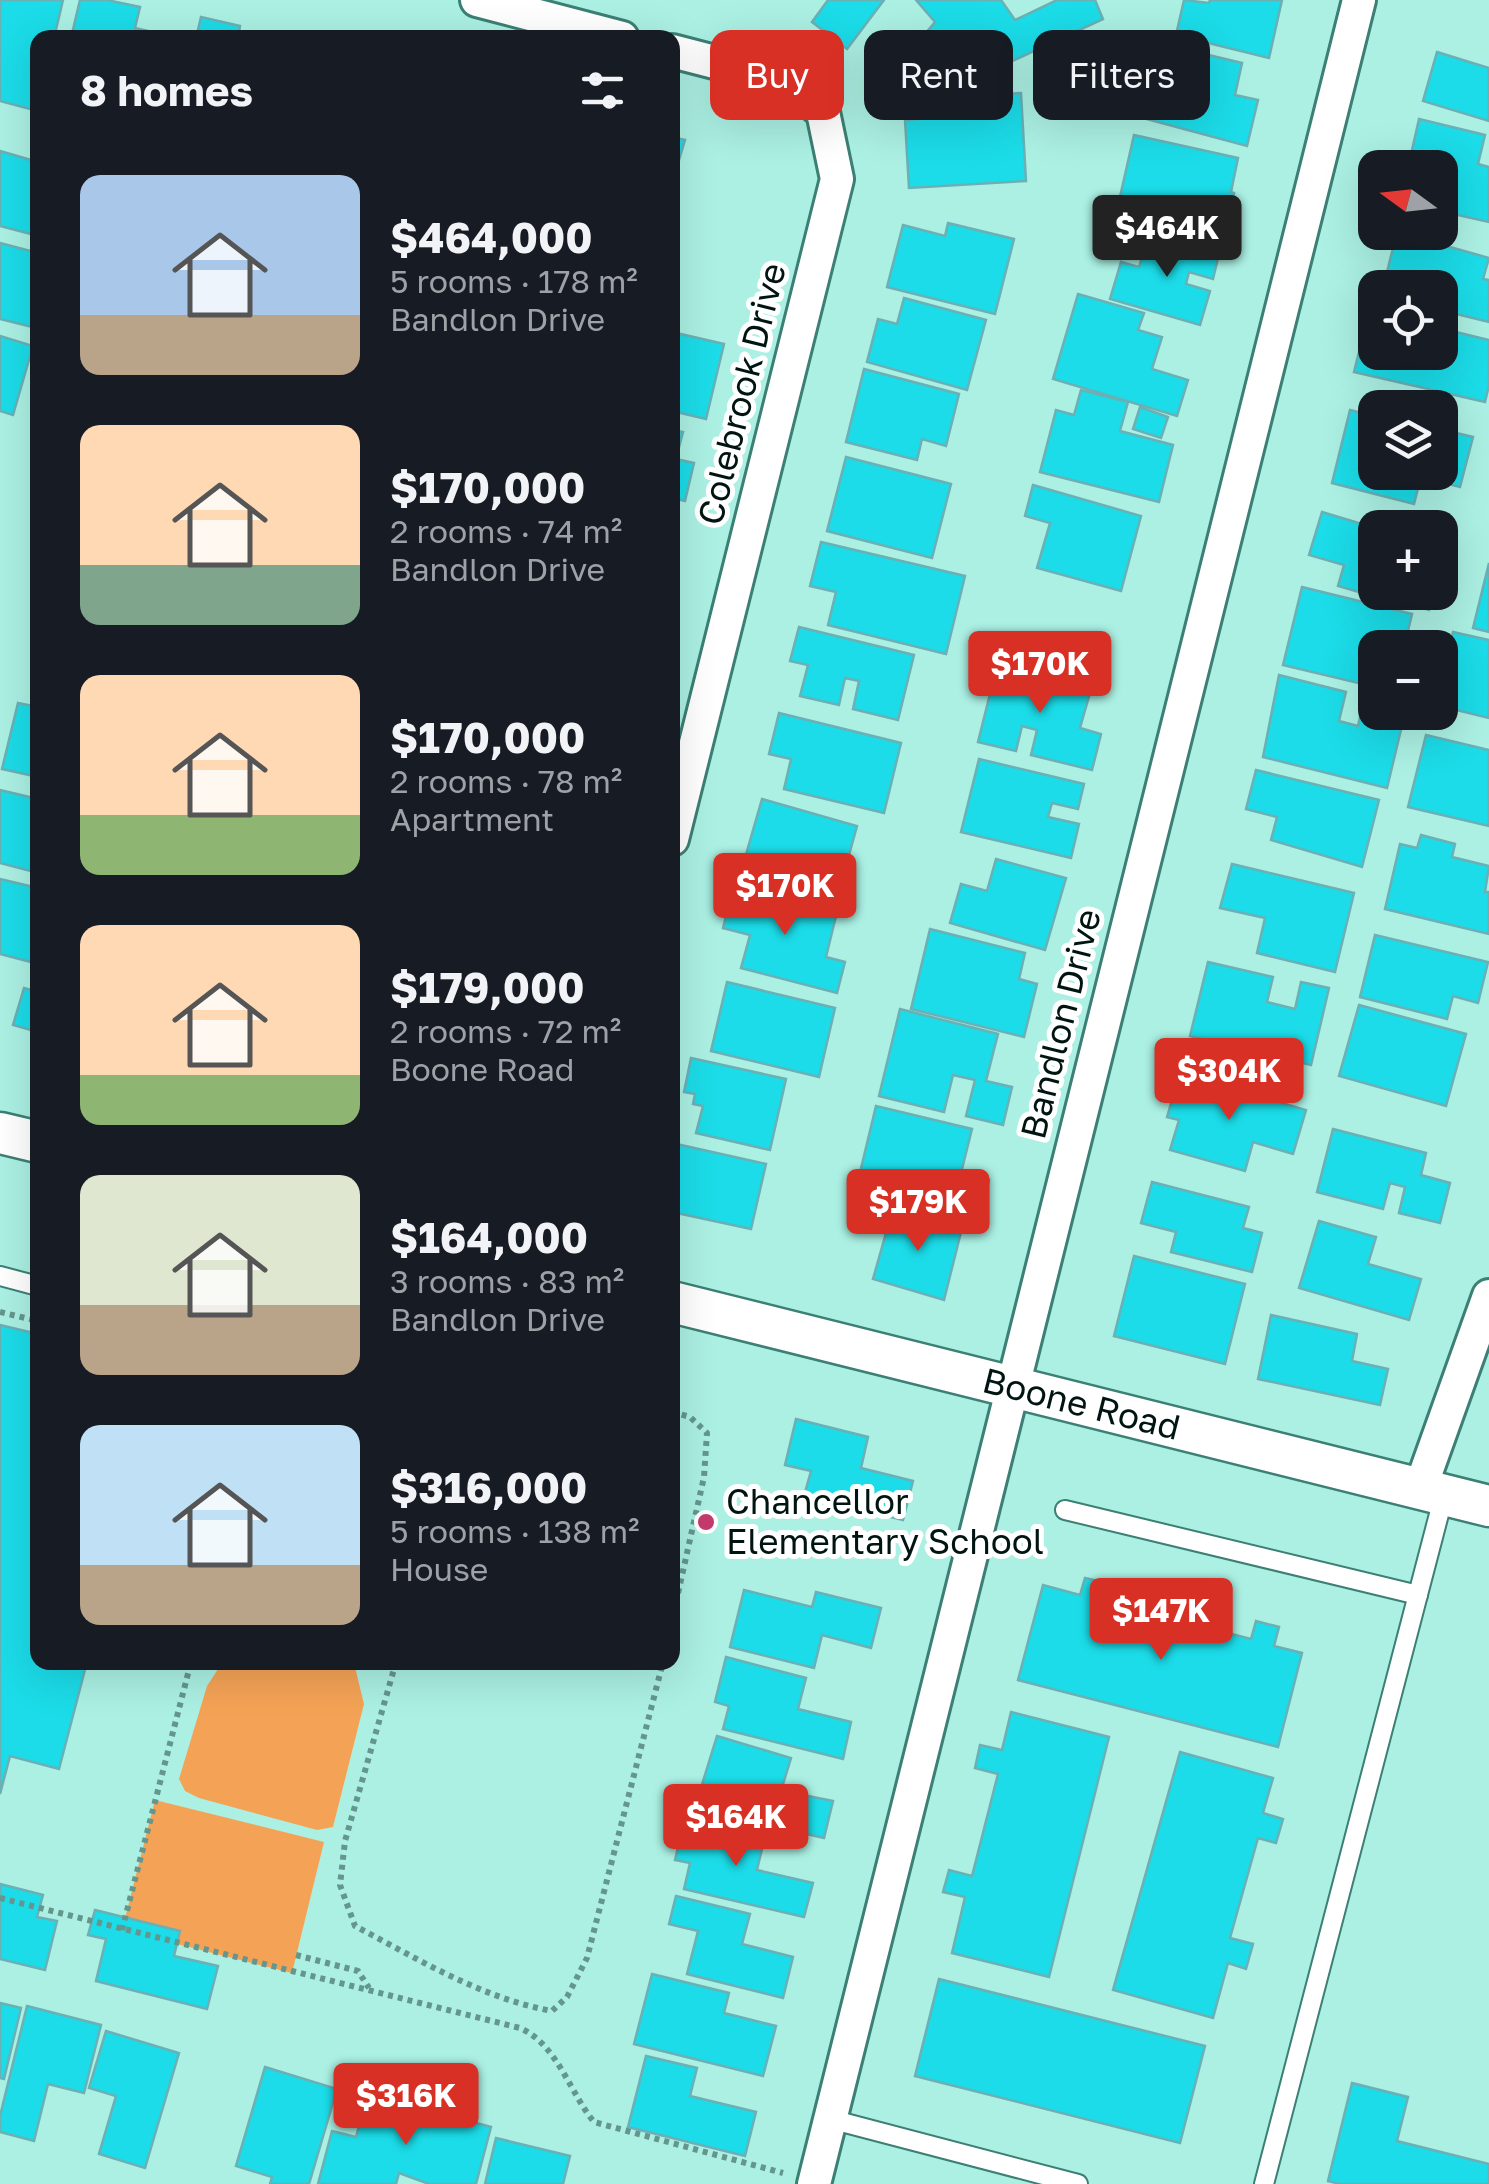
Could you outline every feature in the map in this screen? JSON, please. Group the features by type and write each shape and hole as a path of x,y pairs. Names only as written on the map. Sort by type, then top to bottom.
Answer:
{"street":[{"path":"477,0 591,30"},
{"name":"Bandlon Drive","path":"814,2183 1359,0"},
{"name":"Colebrook Drive","path":"680,806 837,179 823,112 784,80 681,53"},
{"path":"0,1133 30,1140"},
{"path":"1432,1492 1489,1296"},
{"name":"Boone Road","path":"680,1304 1489,1506"}],"lane":[{"path":"0,1276 30,1284"},
{"path":"1264,2184 1418,1595 1432,1492"},
{"path":"1065,1510 1418,1595"},
{"path":"830,2119 1078,2184"}],"path":[{"path":"0,1312 30,1319"},
{"path":"680,1414 690,1417 707,1433 704,1478 680,1584"},
{"path":"122,1930 188,1670"},
{"path":"394,1670 345,1841 340,1885 354,1926 469,1986 552,2011 567,1997 587,1958 661,1670"},
{"path":"0,1898 370,1989 533,2034 594,2122 814,2183"},
{"path":"296,1956 358,1971 370,1989"}],"shaded area":[{"path":"217,1670 356,1670 364,1704 333,1827 317,1830 185,1791 179,1779 207,1686"},
{"path":"155,1800 324,1842 292,1973 122,1930"}],"building":[{"path":"0,0 63,0 56,30 30,30 30,109 0,101"},
{"path":"80,0 107,0 140,7 135,28 144,30 73,30"},
{"path":"828,0 884,0 847,49 844,30 822,30 812,22"},
{"path":"916,0 1001,0 1015,20 1057,0 1095,0 1103,19 1079,30 1033,30 1033,51 1013,61 1013,30 928,30 935,22"},
{"path":"1184,0 1282,0 1269,58 1210,43 1210,30 1177,30"},
{"path":"201,17 240,26 239,30 198,30"},
{"path":"1437,52 1489,68 1489,121 1423,101"},
{"path":"1210,55 1242,63 1235,95 1258,100 1247,146 1151,120 1210,120"},
{"path":"1013,93 1021,93 1026,181 909,188 905,120 1013,120"},
{"path":"1419,119 1485,135 1478,164 1489,167 1489,222 1458,215 1458,150 1412,150"},
{"path":"1134,135 1238,158 1225,234 1117,210"},
{"path":"0,151 30,160 30,234 0,226"},
{"path":"948,223 1014,239 995,314 887,287 903,225 945,236"},
{"path":"1149,234 1219,254 1213,279 1189,272 1186,284 1210,291 1200,325 1110,299 1121,262 1139,267"},
{"path":"0,243 30,251 30,326 0,319"},
{"path":"1458,249 1489,258 1483,279 1489,280 1489,322 1458,314 1458,270 1388,270 1392,250"},
{"path":"1078,294 1144,313 1138,330 1162,337 1152,369 1188,380 1177,416 1053,379"},
{"path":"904,298 986,320 967,390 867,362 878,319 897,324"},
{"path":"1458,332 1489,340 1485,402 1458,396 1458,390 1433,390 1354,372 1358,356 1358,370 1458,370"},
{"path":"680,334 724,344 706,419 680,413"},
{"path":"0,336 30,345 30,356 13,415 0,411"},
{"path":"864,369 959,394 946,446 922,439 917,460 846,442"},
{"path":"1081,390 1128,402 1120,431 1173,445 1159,502 1040,472 1056,410 1074,415"},
{"path":"1140,407 1168,417 1161,438 1133,429"},
{"path":"1350,410 1358,412 1358,490 1332,483"},
{"path":"1458,433 1473,437 1458,486"},
{"path":"846,457 951,484 932,558 827,531"},
{"path":"680,460 694,463 685,501 680,500"},
{"path":"1033,485 1141,516 1121,591 1037,568 1050,523 1025,516"},
{"path":"1359,490 1418,490 1414,504"},
{"path":"1322,512 1358,523 1358,592 1338,586 1344,565 1309,555"},
{"path":"821,542 965,576 946,654 828,625 836,592 810,586"},
{"path":"1489,563 1489,632 1473,628"},
{"path":"1302,587 1358,601 1358,610 1412,614 1408,630 1358,630 1358,683 1283,665"},
{"path":"799,627 914,655 898,720 853,709 859,681 845,678 839,705 800,696 808,665 790,661"},
{"path":"1458,633 1489,640 1489,718 1458,710"},
{"path":"998,662 1092,686 1080,728 1101,734 1092,770 1031,755 1037,730 1022,726 1016,751 978,742"},
{"path":"1279,675 1346,692 1339,721 1358,726 1358,730 1401,730 1387,788 1263,757"},
{"path":"18,703 30,705 30,775 2,769"},
{"path":"779,713 901,743 884,813 784,789 791,759 769,754"},
{"path":"1426,735 1489,750 1489,826 1408,807"},
{"path":"979,759 1084,784 1078,809 1052,803 1048,817 1079,824 1071,858 961,832"},
{"path":"1256,770 1379,800 1362,867 1271,840 1277,817 1246,809"},
{"path":"0,790 30,797 30,871 0,863"},
{"path":"762,799 857,826 837,898 741,872"},
{"path":"1421,835 1455,844 1452,857 1489,866 1485,892 1489,892 1489,934 1385,909 1400,844 1417,848"},
{"path":"996,859 1066,878 1045,950 950,923 961,884 987,891"},
{"path":"1232,864 1354,893 1335,972 1257,953 1265,918 1220,908"},
{"path":"0,879 30,886 30,962 0,954"},
{"path":"734,885 837,912 826,957 845,962 837,993 741,968 750,935 723,928"},
{"path":"930,929 1025,953 1019,979 1037,984 1024,1037 911,1009"},
{"path":"1375,935 1488,962 1478,1003 1453,996 1447,1019 1360,997"},
{"path":"1208,962 1273,977 1267,1002 1295,1009 1301,982 1329,988 1311,1065 1190,1036"},
{"path":"727,982 835,1008 819,1077 711,1051"},
{"path":"24,988 30,990 30,1030 13,1025"},
{"path":"1359,1005 1466,1034 1446,1106 1339,1076"},
{"path":"900,1009 998,1034 986,1081 1012,1087 1003,1125 966,1116 975,1080 953,1075 944,1112 879,1096"},
{"path":"691,1058 786,1079 770,1150 696,1133 703,1106 693,1104 695,1094 684,1092"},
{"path":"1180,1073 1306,1110 1293,1154 1253,1142 1245,1171 1170,1150 1179,1120 1167,1117"},
{"path":"876,1106 972,1129 961,1173 989,1180 980,1215 857,1185"},
{"path":"1333,1129 1426,1153 1421,1175 1450,1183 1440,1223 1399,1213 1405,1187 1390,1183 1383,1209 1317,1192"},
{"path":"680,1145 766,1164 751,1229 680,1214"},
{"path":"1152,1182 1249,1207 1243,1228 1262,1233 1252,1272 1171,1252 1176,1232 1141,1223"},
{"path":"893,1208 962,1228 944,1300 873,1279"},
{"path":"1319,1221 1376,1237 1368,1264 1421,1279 1409,1320 1299,1288"},
{"path":"1134,1256 1245,1284 1225,1364 1114,1336"},
{"path":"1271,1315 1357,1334 1352,1361 1388,1369 1380,1405 1258,1379"},
{"path":"0,1325 30,1332 30,1670 85,1670 59,1769 10,1756 0,1794"},
{"path":"796,1419 868,1437 861,1468 913,1481 903,1520 804,1496 811,1471 785,1465"},
{"path":"1085,1578 1107,1583 1102,1602 1149,1614 1155,1594 1201,1606 1196,1625 1251,1639 1256,1621 1279,1627 1274,1646 1302,1653 1278,1747 1018,1680 1043,1585 1080,1595"},
{"path":"744,1590 812,1607 816,1592 881,1608 871,1648 822,1635 814,1668 730,1647"},
{"path":"726,1657 806,1678 798,1709 851,1722 843,1759 723,1729 729,1706 715,1702"},
{"path":"1011,1712 1109,1737 1049,1977 952,1953 965,1897 943,1892 949,1870 972,1876 998,1774 975,1768 980,1745 1002,1750"},
{"path":"717,1736 791,1758 770,1827 696,1804"},
{"path":"1180,1752 1273,1778 1263,1813 1283,1819 1276,1843 1258,1838 1230,1938 1253,1944 1246,1969 1228,1963 1213,2018 1113,1990"},
{"path":"793,1793 833,1801 824,1838 785,1829"},
{"path":"685,1817 765,1836 757,1870 813,1883 804,1917 684,1889 690,1863 675,1860"},
{"path":"0,1884 43,1895 37,1917 57,1921 45,1970 0,1959"},
{"path":"676,1896 750,1914 742,1944 793,1957 783,1998 687,1974 698,1931 669,1924"},
{"path":"95,1910 180,1931 174,1956 218,1966 207,2009 96,1981 106,1939 88,1935"},
{"path":"652,1974 729,1993 724,2013 776,2026 763,2076 634,2044"},
{"path":"939,1979 1205,2046 1180,2143 915,2076"},
{"path":"0,2003 21,2008 4,2079 0,2078"},
{"path":"27,2006 101,2025 84,2093 48,2084 34,2141 0,2132 0,2116"},
{"path":"106,2031 179,2053 145,2168 99,2154 116,2096 89,2088"},
{"path":"646,2056 697,2068 690,2096 756,2112 745,2156 628,2127"},
{"path":"265,2067 337,2089 309,2184 270,2184 272,2177 236,2166"},
{"path":"1352,2083 1408,2097 1397,2141 1489,2164 1489,2184 1328,2181"},
{"path":"368,2094 491,2127 476,2184 429,2184 399,2173 396,2184 318,2184 332,2131 356,2137"},
{"path":"496,2138 570,2156 563,2184 485,2184"}],"place":[{"name":"Chancellor Elementary School","path":"706,1522"}]}
